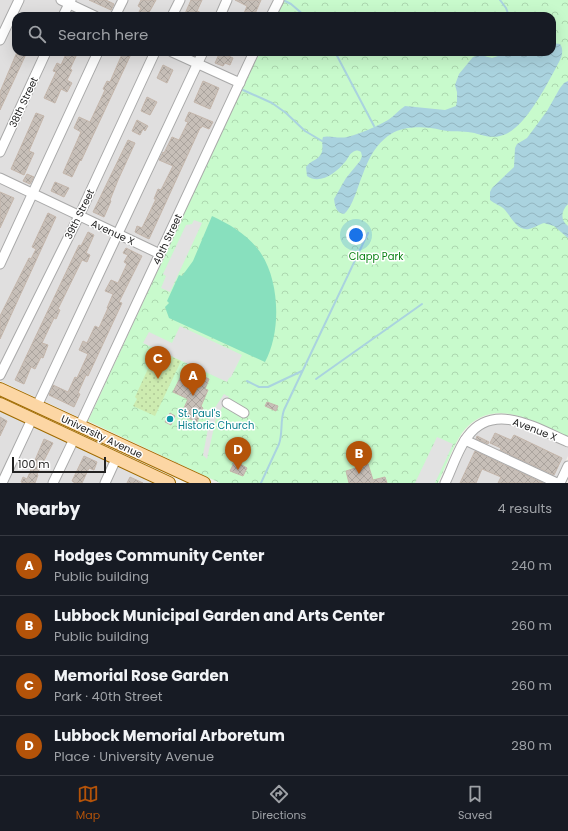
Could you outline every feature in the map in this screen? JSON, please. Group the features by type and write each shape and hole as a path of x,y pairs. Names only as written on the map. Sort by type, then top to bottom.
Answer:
{"main road":[{"name":"University Avenue","path":"0,389 204,483"},
{"name":"University Avenue","path":"0,403 32,420 160,480"},
{"path":"0,403 26,408 73,428 80,425 83,432 92,439 120,453 160,480"},
{"path":"166,465 189,483"}],"street":[{"path":"13,12 19,0"},
{"path":"117,12 123,0"},
{"path":"174,12 180,0"},
{"path":"222,12 227,0"},
{"path":"273,12 279,0"},
{"path":"64,12 67,1 88,12"},
{"path":"0,40 12,15"},
{"name":"38th Street","path":"0,152 44,56"},
{"path":"0,264 96,56"},
{"name":"39th Street","path":"0,375 79,216 153,56"},
{"path":"180,56 240,83"},
{"path":"37,406 201,56"},
{"name":"40th Street","path":"80,425 252,56"},
{"name":"Avenue X","path":"0,178 160,254"},
{"path":"227,404 244,413"},
{"name":"Avenue X","path":"464,442 468,436 483,423 501,419 517,421 568,442"},
{"path":"2,483 32,420"},
{"path":"54,483 74,439"},
{"path":"445,483 464,442 557,483"},
{"path":"105,483 116,459"},
{"path":"560,483 568,466"}],"shaded area":[{"path":"0,0 275,0 269,12 12,12 12,56 248,56 79,417 0,381"},
{"path":"194,220 202,223 170,292 161,288 166,276 163,274 186,225 192,224"},
{"path":"180,326 242,355 227,382 143,343 149,332 172,343"},
{"path":"224,394 229,396 216,418 207,459 203,455 210,418"},
{"path":"0,410 156,483 0,483"},
{"path":"496,423 517,425 568,448 568,456 555,483 450,483 471,438 483,428"},
{"path":"437,437 453,444 435,483 415,483"}],"green space":[{"name":"Clapp Park","path":"283,0 568,0 568,437 528,419 500,413 486,415 474,421 462,433 452,451 438,483 220,483 88,421 257,56 556,56 556,12 278,12"},
{"path":"212,216 225,222 248,238 265,260 270,273 274,288 276,320 274,335 265,362 169,318 165,307 169,303 167,301 179,275 182,276 193,261"},
{"path":"159,351 181,361 155,416 133,406 137,399 135,397 152,360 155,361"}],"water":[{"path":"556,44 560,44 562,48 561,58 542,93 518,126 509,132 500,136 491,137 468,132 447,131 422,127 396,131 384,139 373,153 348,210 344,214 339,212 335,207 334,199 346,178 360,161 362,156 361,152 357,150 352,153 341,166 328,176 317,179 307,176 306,167 318,158 322,152 323,137 352,136 363,132 388,120 405,106 445,110 456,106 457,92 455,85 459,74 473,57 484,56 492,58 498,56 556,56"},
{"path":"568,81 568,204 562,215 565,224 568,226 568,238 554,226 544,223 529,229 521,228 503,208 490,200 490,192 492,188 514,167 515,148 517,144 527,138 547,111 560,88"}],"building":[{"path":"89,0 106,0 114,4 111,10"},
{"path":"141,0 156,0 149,12 139,12 141,8 138,6"},
{"path":"191,0 202,0 197,11 199,12 186,12"},
{"path":"235,0 261,0 256,12 245,12 247,6"},
{"path":"15,56 25,56 0,110 0,92"},
{"path":"65,56 76,56 67,80 72,83 67,92 61,89 55,103 44,98 56,72 53,71 57,63 61,65"},
{"path":"121,56 130,56 72,177 63,173 81,132 74,128 79,117 90,122 105,90 103,89 107,81 110,82"},
{"path":"218,56 229,56 233,58 230,65 225,63 223,66 215,63"},
{"path":"163,65 173,70 167,83 157,78"},
{"path":"203,81 219,88 210,109 194,102"},
{"path":"147,97 157,102 150,115 141,111"},
{"path":"189,112 213,122 209,129 202,126 200,128 149,239 135,232 137,226 142,228 156,199 154,199 158,189 161,190 173,166 159,160 172,137 179,140 188,122 185,121"},
{"path":"36,113 44,116 29,151 34,153 24,175 11,169"},
{"path":"137,120 148,126 145,131 143,129 140,135 132,131"},
{"path":"128,140 135,143 118,180 104,217 93,212"},
{"path":"27,174 34,177 30,184 23,181"},
{"path":"55,182 69,188 64,197 51,191"},
{"path":"0,192 14,198 0,228"},
{"path":"48,213 56,217 0,339 0,316 29,258 31,259 36,249 32,247"},
{"path":"88,232 94,235 86,253 90,255 87,262 82,260 58,309 60,310 56,319 54,318 42,343 48,345 43,358 41,357 35,369 31,367 24,384 15,380 79,245 81,246"},
{"path":"126,248 142,256 119,302 122,303 88,376 86,375 74,407 49,395 53,385 68,392 75,377 77,378 88,354 79,350 83,341 87,343 95,326 99,328 113,294 105,291 111,280 118,283 127,264 124,262 128,255 123,253"},
{"path":"185,368 209,379 205,389 208,390 201,406 203,408 197,422 181,415 188,399 173,392"},
{"path":"267,402 278,406 276,411 265,406"},
{"name":"St. Paul's Historic Church","path":"170,413 175,416 171,425 165,422"},
{"path":"0,417 7,421 0,436"},
{"path":"495,433 511,440 514,435 562,458 554,475 500,450 501,448 490,443"},
{"path":"477,436 489,442 488,444 476,439"},
{"path":"44,439 53,443 37,474 35,483 21,482 23,477 27,479"},
{"path":"475,451 543,483 498,483 501,477 482,469 476,483 460,483"},
{"path":"84,456 97,462 94,470 89,468 82,483 75,483 72,481"},
{"path":"235,461 247,468 243,476 230,471"},
{"path":"368,464 373,480 385,477 387,483 349,483 346,471"},
{"path":"130,477 143,483 127,483"}],"waterway":[{"path":"500,0 508,12"},
{"path":"285,1 300,12"},
{"path":"337,56 374,126"},
{"path":"243,90 272,103 286,113 305,131 322,141"},
{"path":"261,483 279,444 284,410 368,233"},
{"path":"316,379 422,304"},
{"path":"247,381 259,387 268,387 302,371"}],"place":[{"name":"Memorial Rose Garden","path":"158,379"},
{"name":"Hodges Community Center","path":"193,396"},
{"name":"St. Paul's Historic Church","path":"170,419"},
{"name":"Lubbock Memorial Arboretum","path":"238,470"},
{"name":"Lubbock Municipal Garden and Arts Center","path":"359,474"}]}
